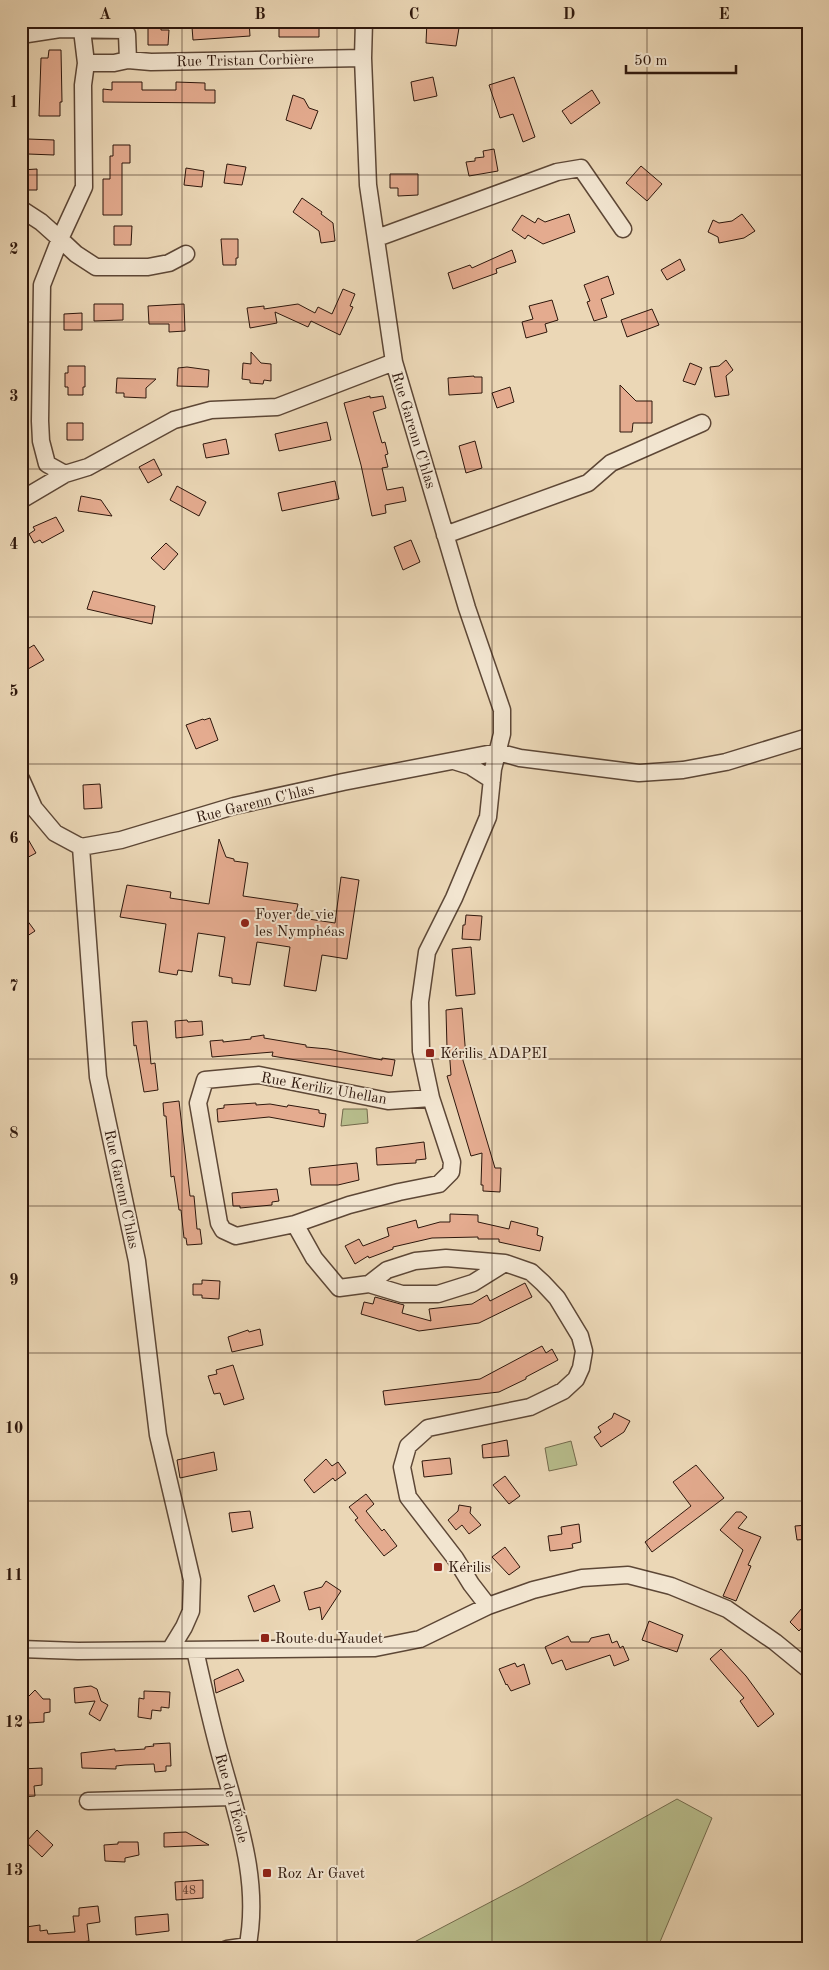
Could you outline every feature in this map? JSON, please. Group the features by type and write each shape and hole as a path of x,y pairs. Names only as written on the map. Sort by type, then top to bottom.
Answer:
{"street":[{"name":"Rue Garenn C'hlas","path":"170,1650 191,1611 192,1580 158,1436 137,1262 98,1077 81,847 121,840 234,806 498,752 502,734 502,710 467,608 394,362 368,185 363,58 364,21"},
{"path":"21,35 60,29 124,30 127,34 128,60"},
{"path":"66,474 47,464 41,441 42,285 60,239 84,187 83,85 86,63 82,30"},
{"name":"Rue Tristan Corbière","path":"86,63 114,63 128,60 151,62 363,58"},
{"path":"377,238 557,172 581,168 623,230"},
{"path":"21,209 41,222 76,254 96,267 148,267 169,263 186,254"},
{"path":"21,500 66,474 88,467 174,420 212,410 277,407 394,362"},
{"path":"445,535 588,483 612,463 702,423"},
{"path":"498,752 520,758 639,773 683,770 726,762 808,737"},
{"name":"Rue Keriliz Uhellan","path":"431,1098 388,1101 259,1076 205,1080 198,1103 219,1223 223,1230 236,1236 296,1224 349,1205 398,1192 439,1184 451,1172 452,1162 431,1098 421,1051 420,1002 428,952 454,898 488,817 492,780 498,752"},
{"path":"452,761 470,766 492,780"},
{"path":"21,779 34,808 55,833 81,847"},
{"path":"296,1224 314,1258 339,1288 369,1284 402,1294 438,1294 473,1283 505,1263"},
{"path":"369,1284 387,1270 414,1261 446,1258 505,1263 531,1272 557,1298 580,1336 584,1351 581,1368 576,1379 563,1391 530,1407 428,1428 408,1446 402,1467 408,1497 455,1558 471,1584 488,1606"},
{"path":"21,1649 375,1648 420,1639 488,1606 532,1590 582,1578 628,1575 671,1586 727,1609 775,1642 808,1669"},
{"name":"Rue de l'École","path":"195,1650 246,1852 252,1896 252,1926 247,1947"},
{"path":"88,1801 232,1797"},
{"path":"227,1949 247,1947"}],"green space":[{"path":"343,1109 367,1109 368,1123 341,1126"},
{"path":"571,1441 577,1465 549,1471 545,1448"},
{"path":"677,1799 712,1818 657,1949 401,1949 523,1885"}],"building":[{"path":"148,21 161,21 161,30 169,30 168,45 148,45"},
{"path":"198,21 249,21 250,36 193,40 192,27 198,27"},
{"path":"279,21 319,21 319,37 279,37"},
{"path":"427,21 460,22 456,46 426,43"},
{"path":"49,50 61,50 62,102 60,102 60,116 39,116 41,58 48,58"},
{"path":"433,77 437,96 414,101 411,82"},
{"path":"514,77 535,137 523,142 513,114 500,118 489,85"},
{"path":"112,82 142,82 142,90 176,90 176,82 205,83 205,90 215,90 215,103 103,102 103,89 112,90"},
{"path":"592,90 600,103 571,124 562,111"},
{"path":"293,95 304,99 309,108 318,111 311,129 286,120"},
{"path":"28,139 54,140 54,155 28,154"},
{"path":"113,145 130,145 130,163 122,163 122,215 103,215 103,179 110,179 110,156 113,156"},
{"path":"494,149 498,171 469,176 466,162 484,157 483,151"},
{"path":"227,164 246,167 242,185 224,183"},
{"path":"641,166 662,184 647,201 626,183"},
{"path":"186,168 204,171 202,187 184,185"},
{"path":"37,169 37,190 21,190 21,170"},
{"path":"390,174 418,174 418,195 398,196 398,188 390,188"},
{"path":"302,198 322,212 321,214 333,223 335,241 321,243 319,231 293,212"},
{"path":"569,214 575,232 543,244 528,235 525,239 512,230 522,215 535,223 538,218 545,222"},
{"path":"742,214 755,231 744,238 719,243 718,237 708,232 713,220 719,223 732,221"},
{"path":"114,226 132,226 131,245 114,245"},
{"path":"221,239 238,239 236,265 223,265"},
{"path":"512,250 516,262 496,269 497,273 453,289 448,273 470,265 472,268"},
{"path":"680,259 685,270 667,280 661,270"},
{"path":"608,276 614,294 601,299 607,317 594,321 587,302 590,301 584,285"},
{"path":"343,289 355,294 350,306 353,307 340,335 311,321 308,327 275,312 277,323 250,328 247,308 264,306 264,309 298,304 315,313 318,307 332,314"},
{"path":"552,300 558,320 545,324 547,332 526,338 522,322 533,319 529,306"},
{"path":"94,304 123,304 123,320 94,321"},
{"path":"184,304 185,331 169,332 169,324 149,324 148,306"},
{"path":"652,309 659,325 627,337 621,320"},
{"path":"82,313 82,330 64,330 64,314"},
{"path":"251,352 261,363 271,364 271,381 264,380 263,384 250,383 250,380 242,379 243,363 251,364"},
{"path":"726,360 733,370 726,376 729,395 715,397 710,367 719,366"},
{"path":"690,363 702,368 695,385 683,381"},
{"path":"68,366 85,366 83,395 68,395 68,387 65,387 65,373 68,373"},
{"path":"187,367 209,370 208,387 177,386 178,368"},
{"path":"482,377 482,393 449,395 448,378"},
{"path":"117,378 156,379 146,388 146,398 124,397 124,393 116,393"},
{"path":"620,385 636,401 652,401 652,423 633,423 632,432 620,432"},
{"path":"510,387 514,402 497,408 492,393"},
{"path":"370,396 370,398 383,396 386,408 373,412 382,443 385,442 388,454 385,455 388,467 382,468 387,490 403,487 406,501 385,505 386,513 372,516 361,465 344,403"},
{"path":"327,422 331,440 279,451 275,434"},
{"path":"67,423 83,423 83,440 67,440"},
{"path":"226,439 229,454 206,458 203,444"},
{"path":"475,441 482,468 466,473 459,446"},
{"path":"154,459 162,475 148,483 139,467"},
{"path":"335,481 339,499 282,511 278,493"},
{"path":"177,486 206,502 199,516 170,500"},
{"path":"81,496 101,500 112,516 78,511"},
{"path":"56,517 64,531 42,543 40,540 34,543 29,534 35,530 33,527"},
{"path":"411,540 420,562 403,570 394,547"},
{"path":"166,543 178,554 164,570 151,558"},
{"path":"93,591 155,606 152,624 87,609"},
{"path":"34,645 44,660 21,673 21,653"},
{"path":"210,718 218,740 196,749 186,725"},
{"path":"100,784 102,808 84,809 83,785"},
{"path":"21,827 36,853 21,861"},
{"name":"Foyer de vie les Nymphéas","path":"219,839 226,857 234,859 234,861 248,863 243,896 298,904 295,917 335,923 341,877 359,880 347,959 322,955 316,991 284,986 290,947 257,942 250,985 232,983 232,978 219,976 225,937 198,933 192,972 178,970 177,975 159,972 166,924 120,917 127,885 171,892 170,898 209,904"},
{"path":"21,912 35,931 21,940"},
{"path":"466,915 482,916 480,940 462,939"},
{"path":"471,947 475,994 456,996 452,949"},
{"path":"462,1008 466,1057 462,1057 495,1168 501,1168 500,1192 483,1191 483,1185 481,1185 482,1153 471,1156 447,1076 451,1075 449,1048 447,1048 446,1010"},
{"path":"187,1020 188,1022 202,1021 203,1035 176,1038 175,1021"},
{"path":"147,1021 151,1064 155,1063 158,1090 144,1092 136,1045 134,1046 132,1022"},
{"path":"264,1035 264,1038 306,1045 306,1047 328,1049 382,1060 382,1058 395,1060 392,1076 272,1056 273,1052 212,1057 210,1041 223,1040 223,1042 251,1039 251,1037"},
{"path":"179,1101 190,1196 194,1196 197,1229 200,1229 202,1244 187,1245 186,1238 184,1238 174,1176 171,1177 166,1116 164,1116 163,1103"},
{"path":"256,1103 256,1105 270,1104 287,1107 288,1105 319,1110 319,1113 326,1114 324,1127 269,1117 218,1122 217,1109 224,1108 224,1105"},
{"path":"424,1142 426,1159 416,1160 416,1163 377,1165 376,1148"},
{"path":"357,1163 359,1180 338,1185 311,1185 309,1168"},
{"path":"277,1189 279,1201 272,1202 272,1205 240,1208 240,1206 233,1206 232,1193"},
{"path":"450,1214 478,1215 478,1222 509,1229 511,1221 538,1228 537,1235 543,1237 540,1251 499,1242 499,1239 478,1239 478,1237 432,1238 393,1247 393,1249 369,1258 368,1256 355,1264 345,1246 359,1239 363,1246 389,1236 387,1228 416,1220 418,1228 440,1222 450,1222"},
{"path":"202,1280 220,1281 219,1299 202,1298 202,1295 193,1295 193,1284 202,1284"},
{"path":"525,1283 532,1297 479,1323 419,1331 361,1314 364,1302 373,1304 375,1297 404,1305 402,1313 431,1321 429,1309 472,1304 487,1295 490,1301"},
{"path":"260,1329 263,1345 232,1352 228,1337 248,1330 249,1332"},
{"path":"542,1346 546,1353 552,1349 558,1360 499,1392 385,1405 383,1391 480,1379"},
{"path":"233,1365 244,1399 224,1405 220,1393 214,1394 208,1376 217,1374 216,1370"},
{"path":"614,1413 630,1421 624,1432 601,1447 594,1437 601,1432 598,1427 612,1418"},
{"path":"507,1440 509,1456 483,1458 482,1445"},
{"path":"214,1452 217,1470 180,1478 177,1460"},
{"path":"450,1458 452,1474 424,1477 422,1461"},
{"path":"326,1459 332,1466 338,1462 346,1473 335,1481 333,1478 314,1493 304,1480"},
{"path":"696,1465 724,1498 652,1552 645,1542 691,1506 673,1482"},
{"path":"505,1476 520,1496 509,1504 493,1485"},
{"path":"366,1494 374,1504 366,1511 382,1531 384,1529 397,1546 384,1556 355,1520 358,1518 349,1507"},
{"path":"459,1505 471,1507 470,1513 481,1525 469,1534 462,1525 456,1530 448,1520 458,1511"},
{"path":"250,1511 253,1528 232,1532 229,1513"},
{"path":"736,1512 741,1512 747,1517 738,1528 761,1537 748,1565 751,1566 736,1601 723,1596 743,1550 720,1530"},
{"path":"579,1524 581,1542 572,1544 573,1548 550,1551 548,1536 562,1534 561,1527"},
{"path":"808,1525 808,1539 797,1540 795,1526"},
{"path":"505,1547 520,1567 509,1575 492,1557"},
{"path":"326,1581 341,1591 322,1620 320,1607 309,1610 304,1592 322,1587"},
{"path":"274,1585 280,1601 254,1612 248,1596"},
{"path":"808,1601 808,1621 799,1631 790,1622"},
{"path":"649,1621 683,1635 677,1652 642,1640"},
{"path":"609,1634 612,1643 617,1641 620,1648 623,1646 629,1660 614,1666 610,1655 566,1670 562,1660 552,1664 545,1647 568,1636 571,1642 589,1642 591,1638"},
{"path":"721,1649 746,1676 774,1714 758,1727 740,1701 744,1698 710,1659"},
{"path":"515,1663 517,1667 524,1664 530,1684 511,1691 506,1685 499,1669"},
{"path":"238,1669 244,1681 216,1693 214,1680"},
{"path":"91,1686 97,1689 101,1701 108,1705 100,1721 89,1714 95,1701 75,1703 74,1688"},
{"path":"35,1690 43,1699 50,1699 50,1712 44,1713 44,1722 29,1723 28,1714 21,1714 21,1698 28,1697"},
{"path":"144,1691 170,1692 169,1708 161,1707 161,1711 152,1710 151,1719 138,1717 139,1698 144,1699"},
{"path":"170,1743 171,1766 166,1766 166,1771 155,1772 154,1764 116,1766 116,1769 82,1768 81,1753 115,1749 115,1751 145,1749 145,1747 154,1746 153,1744"},
{"path":"42,1768 42,1785 34,1786 35,1796 21,1797 21,1769"},
{"path":"37,1830 53,1845 42,1857 26,1842"},
{"path":"186,1832 209,1845 164,1847 164,1833"},
{"path":"118,1842 138,1842 139,1855 125,1858 125,1862 105,1861 104,1845 118,1844"},
{"path":"203,1880 203,1898 176,1900 175,1882"},
{"path":"98,1906 100,1922 87,1924 89,1941 59,1945 59,1948 29,1949 26,1927 40,1925 40,1931 47,1930 48,1934 75,1932 73,1916 79,1916 79,1908"},
{"path":"168,1914 169,1931 136,1935 135,1917"}],"place":[{"name":"Foyer de vie les Nymphéas","path":"245,923"},
{"name":"Kérilis ADAPEI","path":"430,1053"},
{"name":"Kérilis","path":"438,1567"},
{"name":"Route du Yaudet","path":"265,1638"},
{"name":"Roz Ar Gavet","path":"267,1873"}]}
